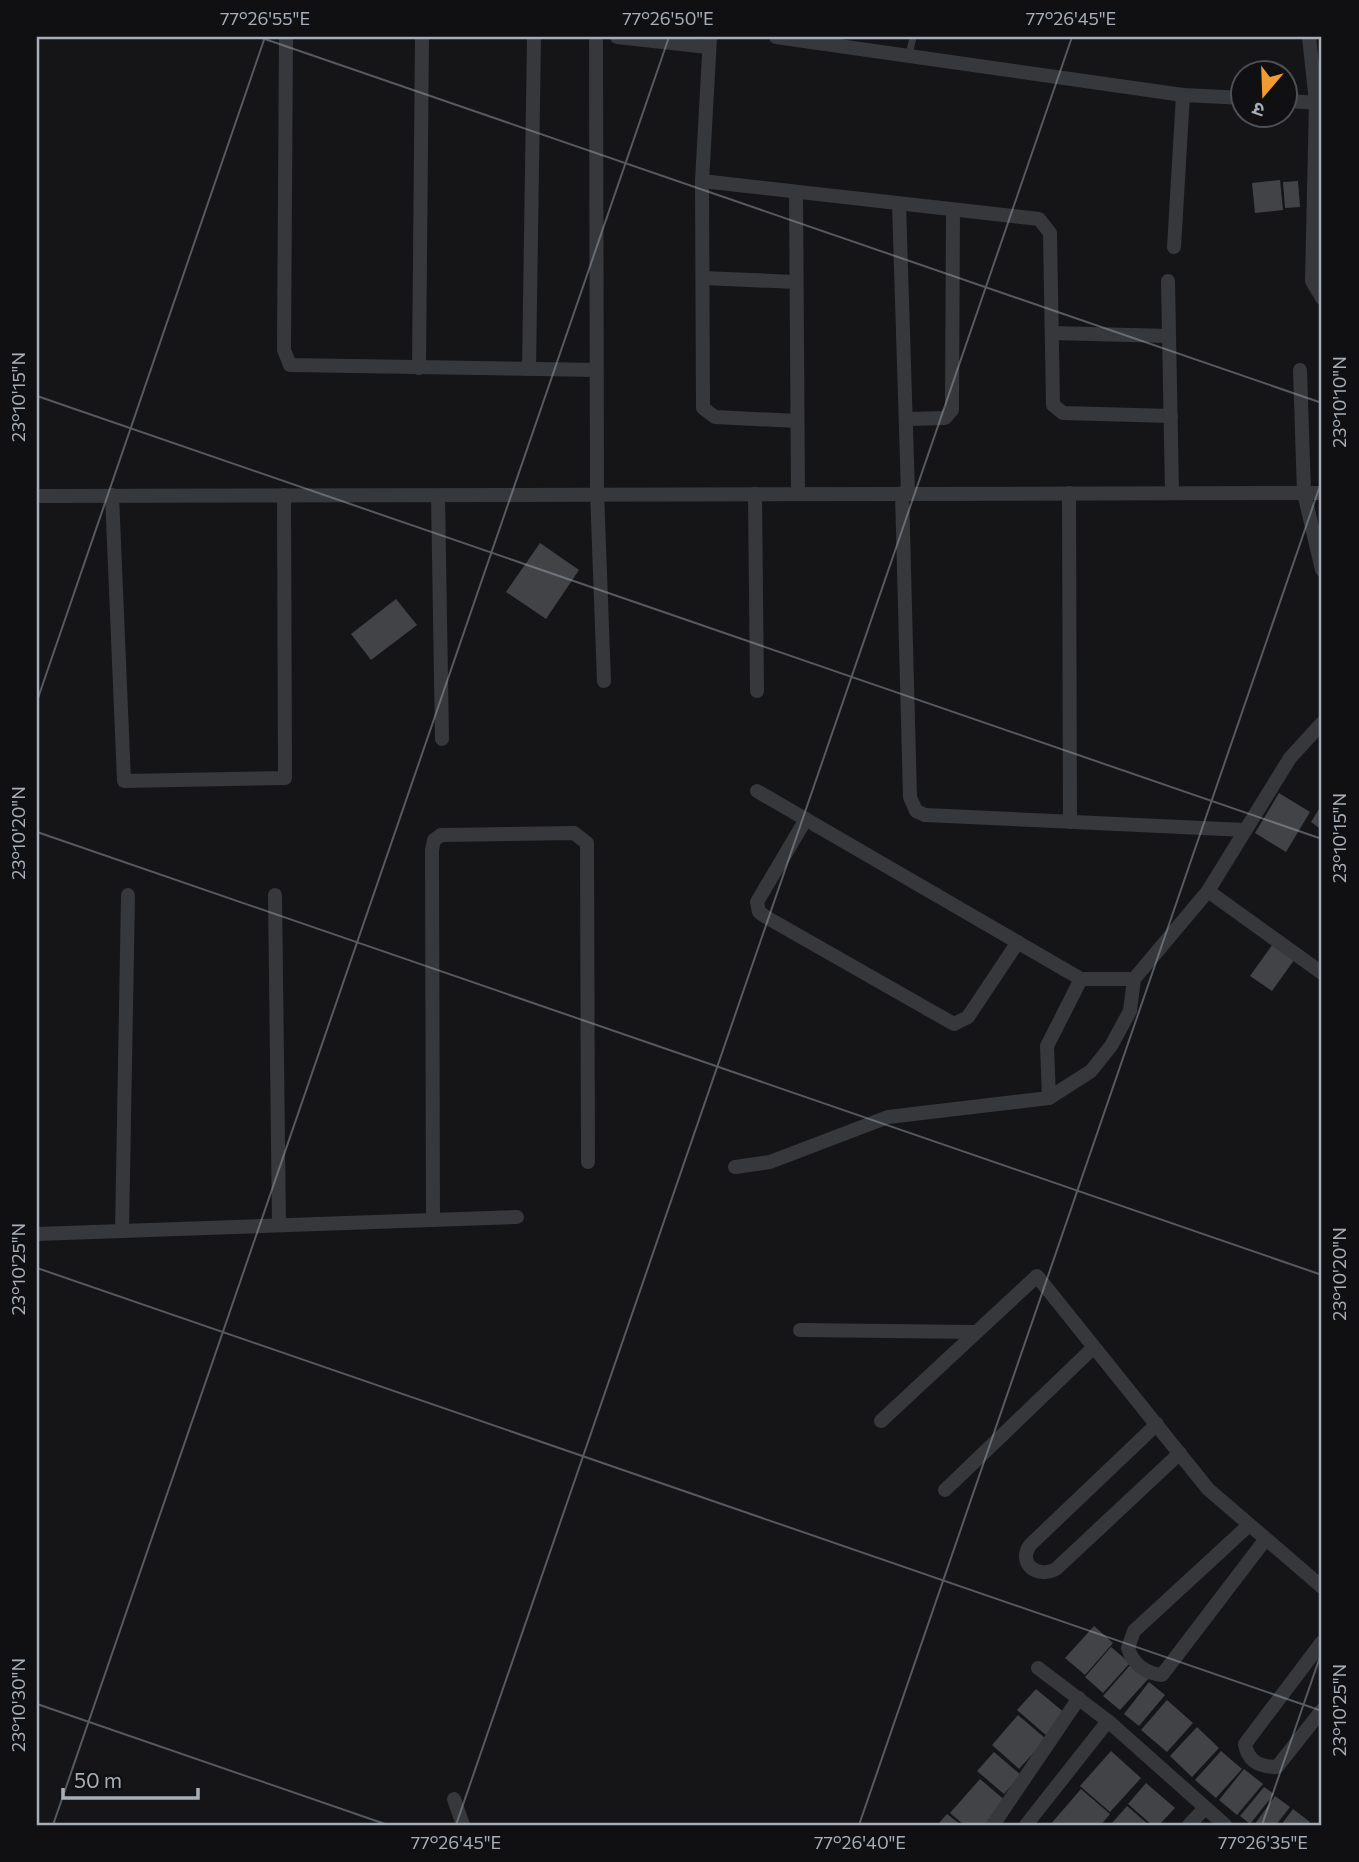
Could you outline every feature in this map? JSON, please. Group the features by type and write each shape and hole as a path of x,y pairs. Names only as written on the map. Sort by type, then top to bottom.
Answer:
{"street":[{"path":"286,37 285,359 296,367 596,370"},
{"path":"419,368 422,37"},
{"path":"529,369 534,37"},
{"path":"596,37 597,492 604,681"},
{"path":"617,37 709,42 702,181 704,408 715,417 797,421"},
{"path":"776,37 1183,95 1230,97"},
{"path":"1309,37 1319,103 1312,281 1322,298"},
{"path":"1174,247 1183,95"},
{"path":"1300,102 1319,103"},
{"path":"702,181 1039,219 1046,224 1050,233 1053,405 1056,410 1063,413 1171,416"},
{"path":"796,192 798,493"},
{"path":"899,204 906,419 911,804 925,815 1245,831"},
{"path":"906,419 945,418 952,410 953,209"},
{"path":"703,278 796,282"},
{"path":"1168,281 1172,492"},
{"path":"1052,333 1169,336"},
{"path":"1300,370 1304,492 1322,570"},
{"path":"37,496 438,496 597,492 1322,492"},
{"path":"1069,493 1070,822"},
{"path":"755,494 757,691"},
{"path":"112,495 124,781 285,778 284,495"},
{"path":"438,496 442,739"},
{"path":"735,1167 769,1162 888,1117 1049,1098 1091,1071 1111,1046 1130,1011 1133,979 1208,891 1290,758 1322,723"},
{"path":"757,791 1081,979 1133,979"},
{"path":"806,818 757,902 759,912 766,917 954,1024 968,1017 1018,942"},
{"path":"433,1220 432,850 434,840 440,835 574,833 587,843 588,1162"},
{"path":"1208,891 1322,973"},
{"path":"122,1231 128,895"},
{"path":"275,895 279,1225"},
{"path":"1049,1098 1047,1046 1081,979"},
{"path":"37,1234 517,1217"},
{"path":"881,1421 1037,1276 1214,1495 1321,1584"},
{"path":"800,1330 975,1332"},
{"path":"945,1490 1093,1348"},
{"path":"1157,1424 1030,1545 1025,1556 1027,1564 1037,1572 1047,1574 1056,1569 1180,1453"},
{"path":"1248,1526 1134,1631 1128,1648 1138,1666 1151,1674 1161,1675 1265,1540"},
{"path":"1322,1643 1245,1744 1247,1754 1253,1761 1277,1767 1322,1710"},
{"path":"1038,1668 1108,1721 1225,1825"},
{"path":"993,1825 1079,1698"},
{"path":"1026,1825 1108,1721"},
{"path":"454,1799 463,1825"},
{"path":"1189,1825 1205,1808"}],"lane":[{"path":"909,55 913,37"}],"building":[{"path":"1280,180 1283,210 1255,213 1252,183"},
{"path":"1298,181 1300,207 1285,208 1283,182"},
{"path":"540,543 579,570 546,619 506,592"},
{"path":"396,599 417,625 371,660 351,634"},
{"path":"1279,793 1310,812 1286,852 1255,833"},
{"path":"1322,804 1322,830 1311,822"},
{"path":"1275,941 1297,956 1272,991 1250,976"},
{"path":"1094,1626 1113,1643 1085,1675 1065,1658"},
{"path":"1111,1647 1130,1663 1103,1693 1085,1677"},
{"path":"1132,1663 1149,1678 1120,1710 1103,1696"},
{"path":"1149,1682 1165,1695 1139,1726 1124,1714"},
{"path":"1036,1689 1066,1714 1047,1736 1017,1710"},
{"path":"1167,1700 1193,1723 1167,1752 1141,1730"},
{"path":"1018,1715 1046,1739 1019,1769 992,1745"},
{"path":"1197,1727 1219,1748 1192,1777 1170,1756"},
{"path":"1111,1751 1141,1778 1110,1812 1080,1786"},
{"path":"1221,1751 1242,1769 1216,1798 1195,1780"},
{"path":"994,1752 1021,1775 1004,1794 977,1771"},
{"path":"1244,1769 1263,1784 1237,1815 1219,1800"},
{"path":"980,1779 1007,1802 986,1825 964,1825 950,1813"},
{"path":"1146,1783 1175,1808 1159,1825 1152,1825 1128,1804"},
{"path":"1264,1787 1274,1794 1250,1824 1240,1816"},
{"path":"1081,1789 1110,1814 1101,1825 1050,1825"},
{"path":"1275,1796 1290,1807 1276,1825 1254,1825"},
{"path":"1127,1806 1149,1825 1112,1823"},
{"path":"1293,1809 1310,1822 1307,1825 1281,1825"},
{"path":"947,1814 961,1825 937,1825"}]}
